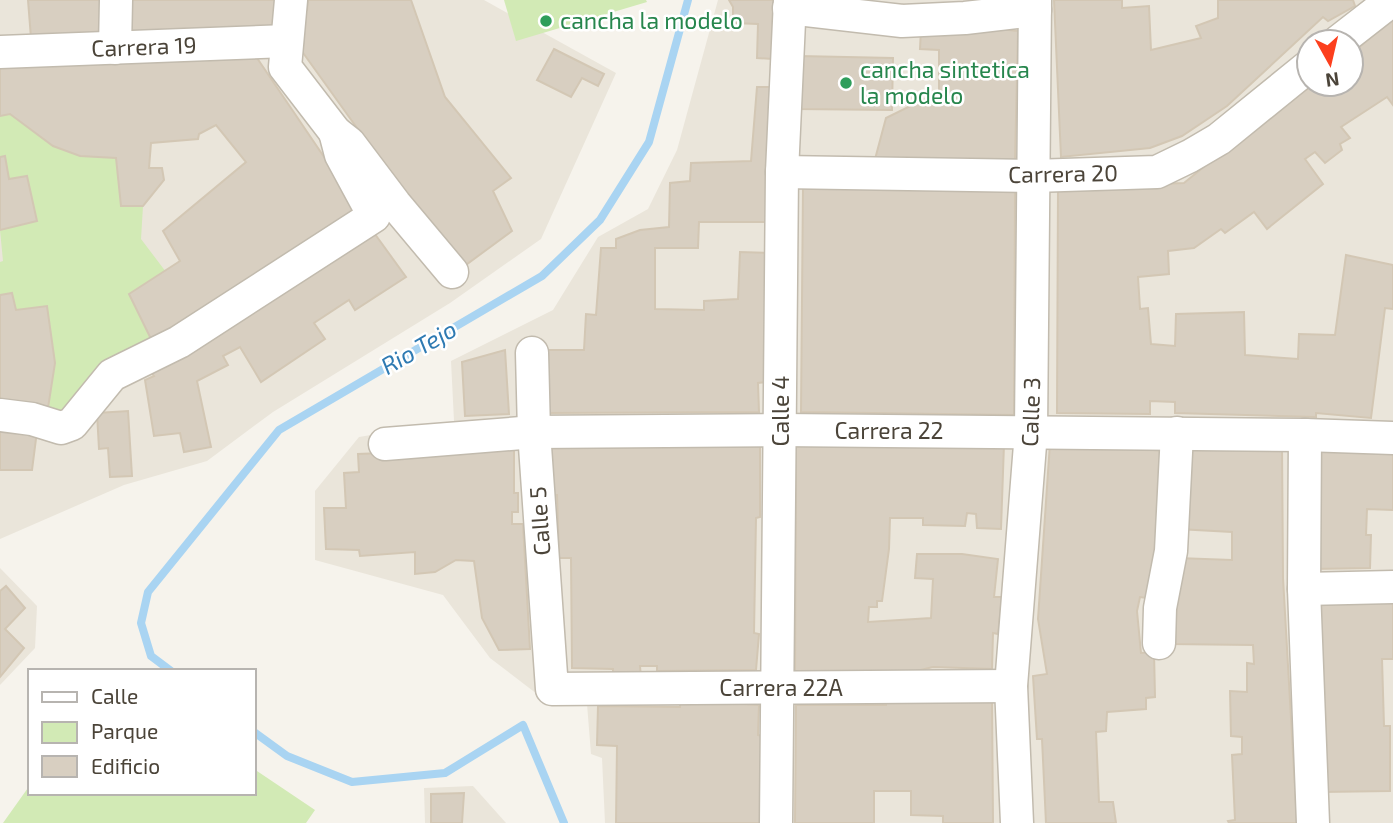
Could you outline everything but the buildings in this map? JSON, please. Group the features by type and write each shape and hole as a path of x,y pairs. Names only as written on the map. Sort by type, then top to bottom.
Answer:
{"street":[{"path":"115,48 116,0"},
{"path":"291,0 285,67 335,132 349,143 395,204 452,272"},
{"path":"1356,28 1392,0"},
{"path":"790,4 902,21 965,18 1035,5"},
{"name":"Calle 4","path":"776,823 782,172 790,4"},
{"name":"Calle 3","path":"1017,823 1011,686 1031,432 1035,5"},
{"name":"Carrera 19","path":"0,52 287,41"},
{"name":"Carrera 20","path":"782,172 1033,176 1157,172 1219,139 1295,77"},
{"path":"0,415 32,419 61,428 72,424 112,375 179,342 374,216 341,155 335,132"},
{"name":"Calle 5","path":"532,353 534,432 551,688"},
{"name":"Carrera 22","path":"384,444 534,432 781,430 1177,433 1393,438"},
{"path":"1159,643 1160,608 1171,551 1177,433"},
{"path":"1305,435 1304,589 1313,823"},
{"path":"1304,589 1393,587"},
{"name":"Carrera 22A","path":"551,688 1011,686"}],"shaded area":[{"path":"0,0 484,0 616,73 541,239 450,303 273,412 207,461 124,485 0,539"},
{"path":"718,0 1393,0 1393,823 605,823 602,758 591,754 587,704 537,694 490,658 443,595 315,560 315,491 359,437 454,421 451,361 553,310 598,237 648,209 677,150"},
{"path":"0,568 37,606 35,648 0,685"},
{"path":"473,786 506,823 425,823 424,788"}],"green space":[{"name":"cancha la modelo","path":"504,0 646,0 647,2 516,41"},
{"path":"10,114 53,146 80,156 116,158 121,206 143,206 141,239 166,272 153,343 66,419 48,408 55,363 47,306 16,310 12,293 0,295 0,262 3,261 0,230 37,221 27,176 9,179 5,157 0,157 0,116"},
{"path":"256,770 315,810 306,823 3,823 28,788 28,795 256,795"}],"waterway":[{"name":"Rio Tejo","path":"168,669 151,656 141,623 148,592 279,430 542,276 600,220 649,142 688,0"},
{"name":"Rio Tejo","path":"256,733 287,756 352,782 445,773 523,725 564,823"}],"place":[{"name":"cancha la modelo","path":"546,21"},
{"name":"cancha sintetica la modelo","path":"846,83"}]}
